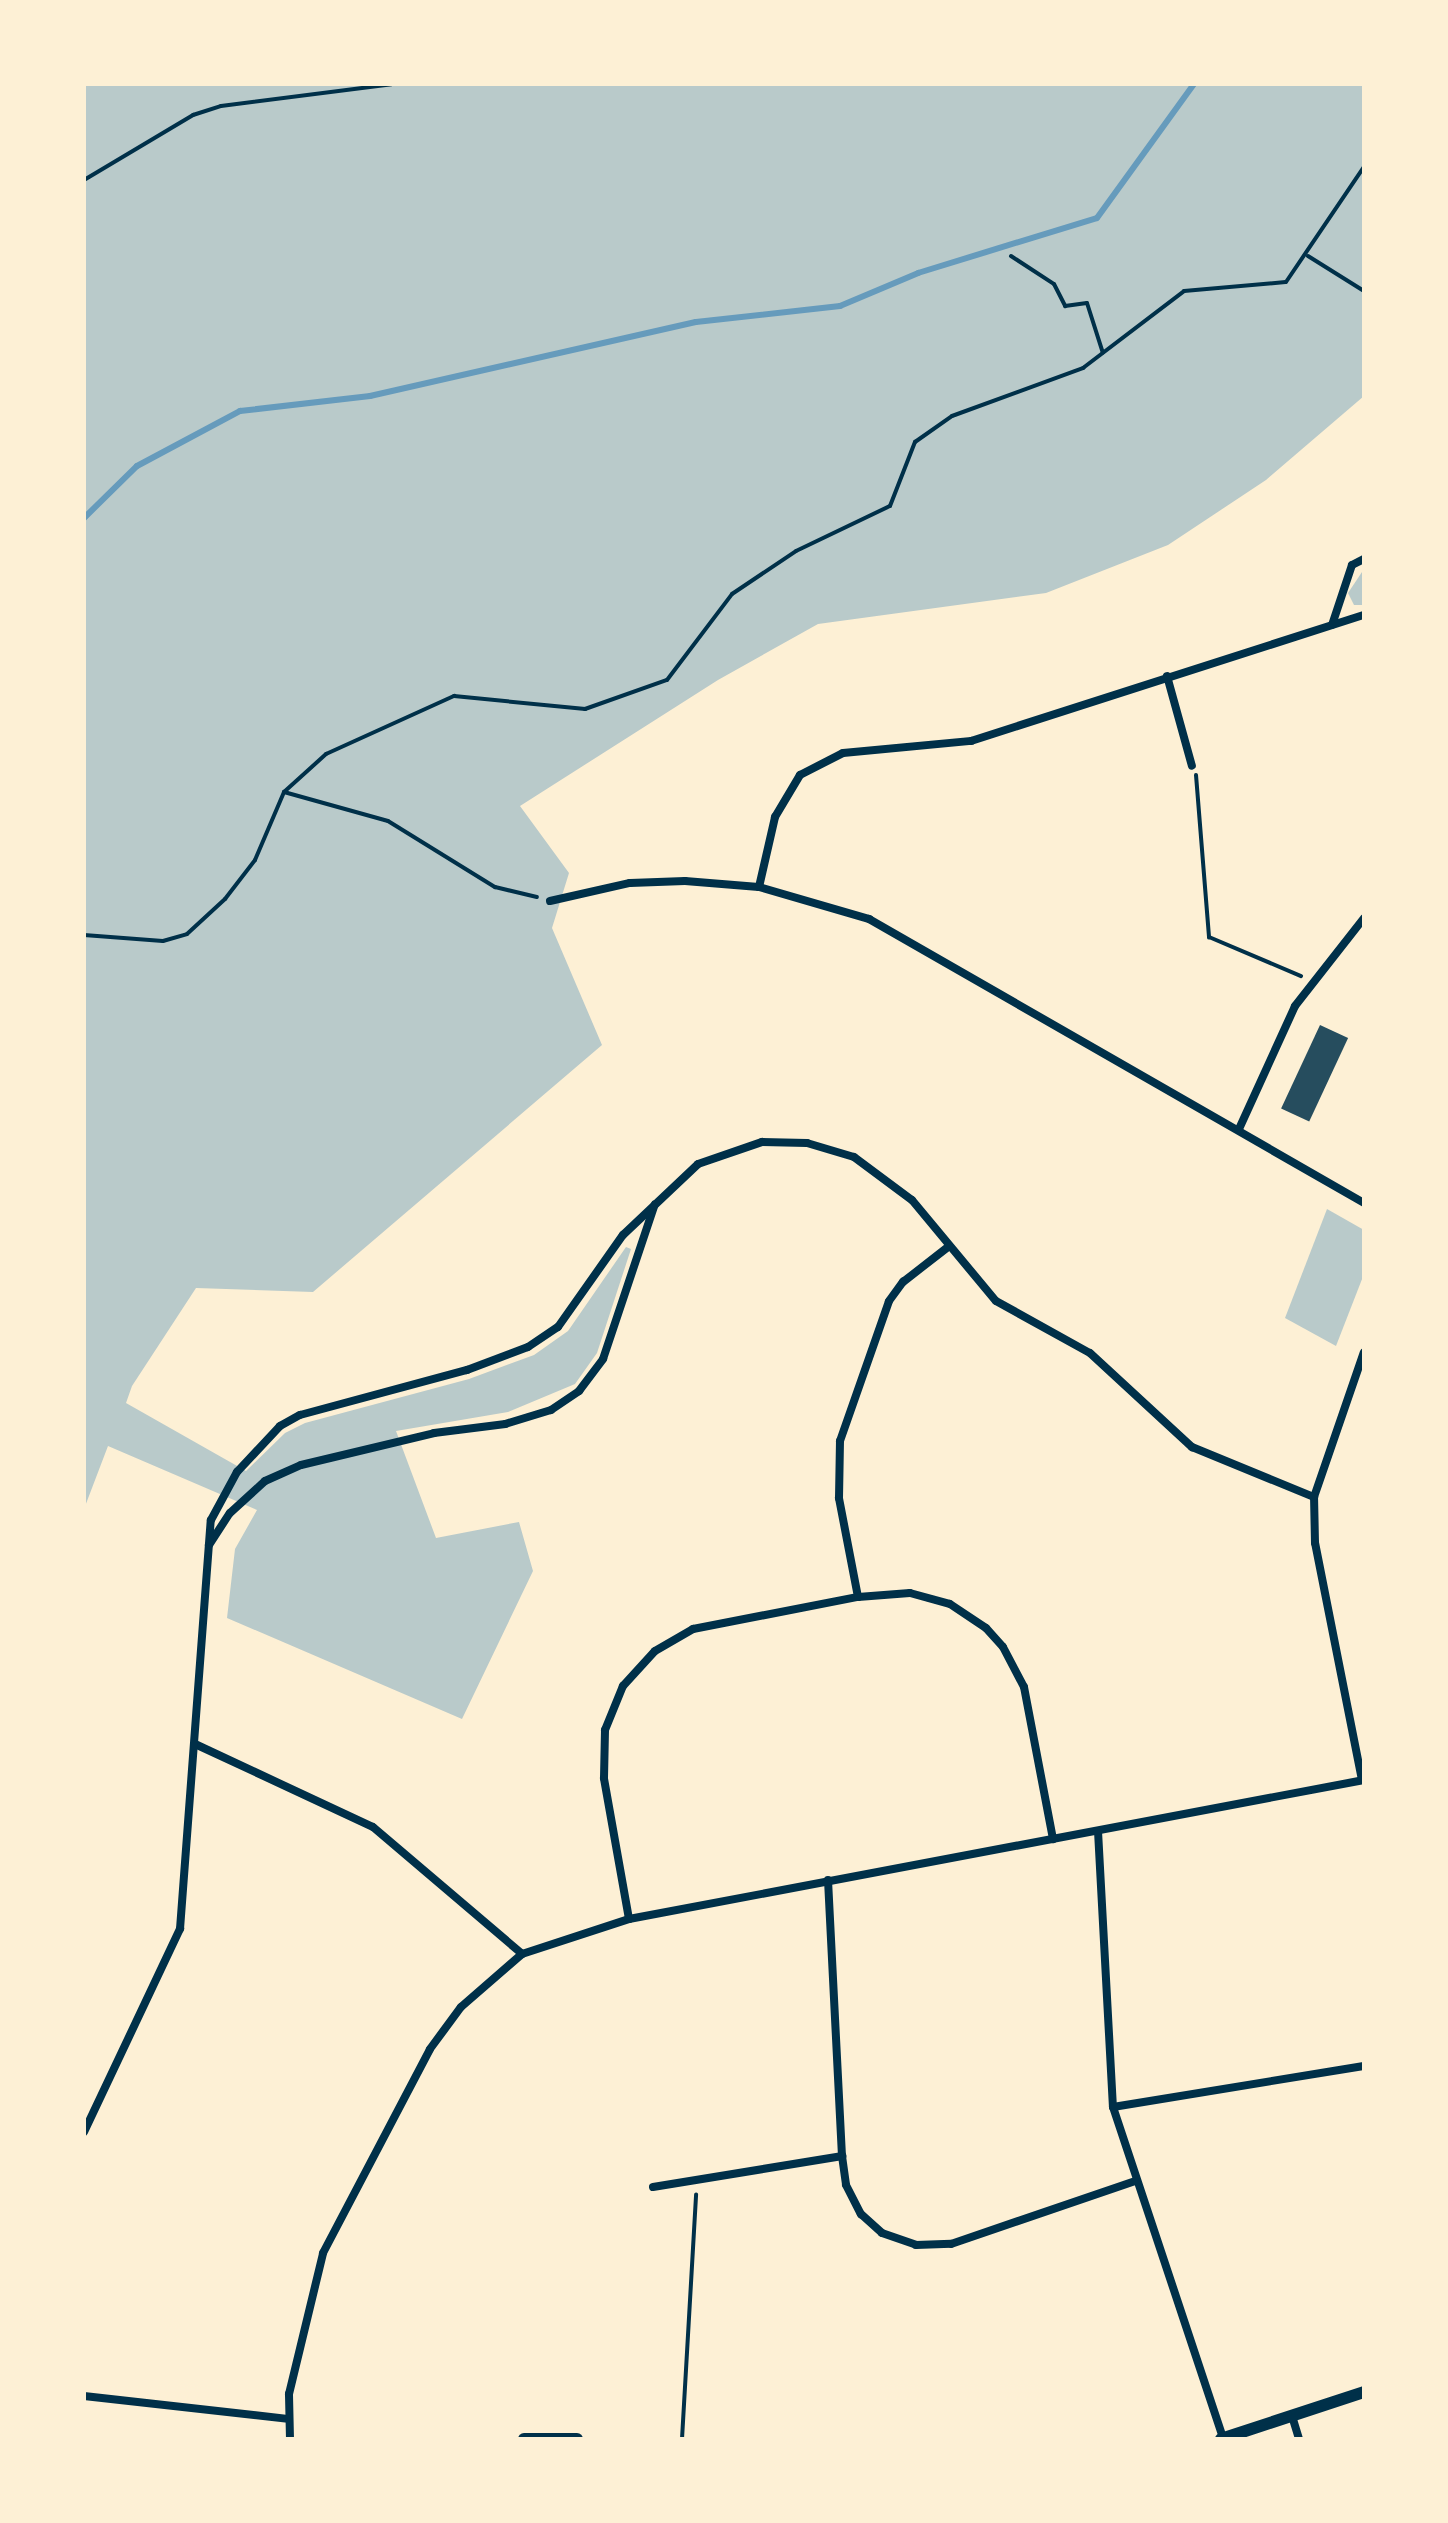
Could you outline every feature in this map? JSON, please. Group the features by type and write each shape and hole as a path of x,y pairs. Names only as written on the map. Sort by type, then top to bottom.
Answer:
{"street":[{"path":"1332,625 1352,565 1364,559"},
{"path":"759,887 775,817 800,775 843,753 971,741 1364,615"},
{"path":"1167,676 1192,766"},
{"path":"550,901 630,883 759,887 869,919 1364,1203"},
{"path":"1239,1129 1295,1006 1364,918"},
{"path":"84,2132 180,1929 211,1520 237,1472 280,1426 300,1415 467,1370 528,1347 558,1327 623,1235 656,1200 698,1164 762,1142 807,1143 854,1157 890,1179 996,1301 1090,1353 1192,1447 1314,1497"},
{"path":"209,1546 230,1513 265,1481 301,1465 434,1433 505,1424 551,1410 579,1391 603,1359 656,1200"},
{"path":"858,1597 839,1498 840,1441 889,1301 903,1282 948,1247"},
{"path":"290,2439 288,2419 307,2305 323,2253 430,2049 461,2007 522,1954 629,1919 1363,1780 1315,1543 1314,1497 1364,1352"},
{"path":"629,1919 604,1778 605,1730 623,1686 655,1651 693,1629 858,1597 910,1593 950,1604 986,1628 1003,1647 1024,1687 1053,1839"},
{"path":"195,1744 373,1827 522,1954"},
{"path":"1098,1831 1113,2107 1222,2439 1364,2392"},
{"path":"828,1880 842,2156 846,2185 861,2214 882,2233 916,2245 951,2244 1135,2181"},
{"path":"1113,2107 1364,2066"},
{"path":"653,2187 842,2156"},
{"path":"84,2396 288,2419"},
{"path":"1292,2416 1299,2439"},
{"path":"524,2439 577,2439"}],"path":[{"path":"84,180 193,115 221,106 392,84"},
{"path":"84,935 163,941 187,934 225,899 255,860 284,792 326,754 454,696 585,709 667,680 732,594 796,551 890,506 915,442 952,416 1083,368 1184,291 1286,282 1308,256 1364,167"},
{"path":"1011,256 1054,284 1065,306 1087,303 1103,353"},
{"path":"1308,256 1364,291"},
{"path":"1192,766 1200,786 1209,937 1313,981"},
{"path":"284,792 378,817 412,832 495,887 550,901"},
{"path":"682,2439 697,2180"}],"shaded area":[{"path":"84,84 1364,84 1364,396 1266,480 1168,545 1046,593 818,624 718,680 520,806 569,873 552,928 602,1045 313,1292 196,1288 132,1386 126,1403 246,1471 285,1433 305,1423 469,1379 534,1355 568,1331 626,1247 631,1249 597,1353 575,1384 508,1412 396,1431 436,1538 519,1522 533,1571 462,1719 227,1618 235,1549 257,1510 108,1446 84,1509"},
{"path":"1364,569 1364,605 1354,605 1348,593"},
{"path":"1327,1209 1364,1230 1364,1274 1336,1346 1285,1318"}],"building":[{"path":"1320,1025 1348,1038 1309,1121 1281,1108"}],"waterway":[{"path":"84,518 137,466 240,411 370,396 696,322 840,306 918,273 1097,218 1194,84"}]}
